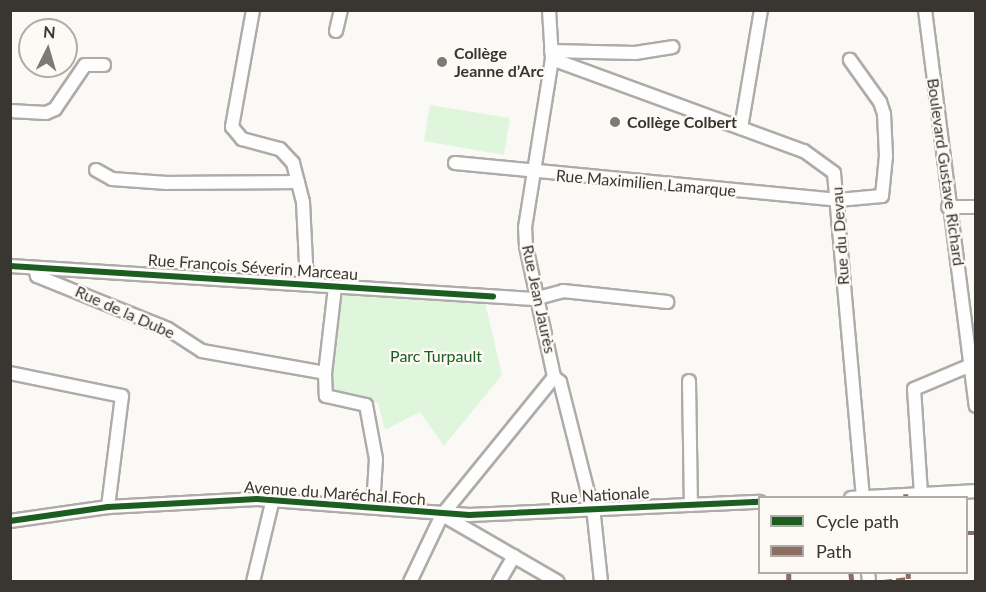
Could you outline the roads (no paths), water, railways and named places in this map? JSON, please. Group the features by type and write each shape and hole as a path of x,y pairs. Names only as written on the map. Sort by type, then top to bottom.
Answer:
{"street":[{"path":"253,10 239,75 233,132 289,156 303,202 307,284"},
{"path":"336,31 341,10"},
{"name":"Rue Jean Jaurès","path":"549,10 551,55 525,227 554,377 560,382 593,509 601,582"},
{"path":"741,128 760,10"},
{"name":"Boulevard Gustave Richard","path":"925,10 948,207 973,364 975,406"},
{"path":"551,55 635,53 673,47"},
{"name":"Rue du Devau","path":"551,55 825,163 834,173 863,496"},
{"name":"Rue Maximilien Lamarque","path":"455,163 838,200 882,196 886,156 884,114 880,102 850,60"},
{"path":"10,111 46,113 56,109 85,64 104,65"},
{"path":"96,170 112,179 157,182 220,185 298,182"},
{"path":"948,207 975,207"},
{"name":"Rue François Séverin Marceau","path":"10,266 493,296 538,298 563,291 667,302"},
{"name":"Rue de la Dube","path":"35,268 37,276 168,328 202,351 325,373"},
{"path":"335,286 325,373 326,396 366,405 378,476 373,507"},
{"path":"921,494 914,389 973,364"},
{"path":"10,374 122,396 108,507"},
{"path":"411,582 442,515 554,377"},
{"path":"689,381 691,505"},
{"path":"882,496 975,491"},
{"path":"253,582 273,499"},
{"name":"Avenue du Maréchal Foch","path":"10,521 108,507 273,499 442,515"},
{"name":"Rue Nationale","path":"442,515 758,502"},
{"path":"442,515 558,582"},
{"path":"499,582 514,556"}],"place":[{"name":"Collège Jeanne d’Arc","path":"442,62"},
{"name":"Collège Colbert","path":"615,122"}],"park label":[{"name":"Parc Turpault","path":"436,356"}]}
